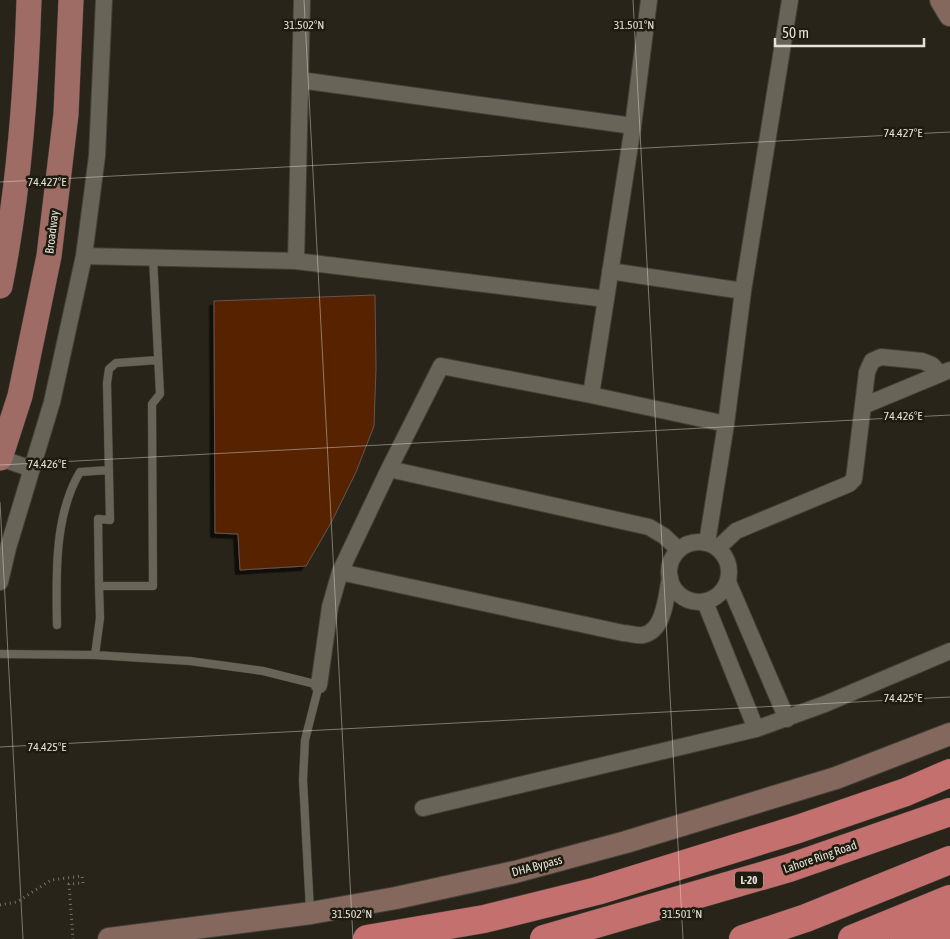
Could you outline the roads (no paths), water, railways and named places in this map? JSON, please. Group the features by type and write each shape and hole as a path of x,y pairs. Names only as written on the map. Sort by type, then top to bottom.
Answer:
{"highway":[{"path":"367,939 484,919 597,891 798,829 906,792 950,773"},
{"name":"Lahore Ring Road","path":"544,939 789,868 950,812"},
{"path":"743,939 806,918 950,860"},
{"path":"852,939 950,899"},
{"path":"904,939 950,928"}],"main road":[{"path":"0,286 12,216 22,125 29,0"},
{"name":"Broadway","path":"0,458 20,396 49,256 66,114 71,0"},
{"path":"941,0 950,15"},
{"name":"DHA Bypass","path":"109,939 310,913 396,898 514,872 626,842 836,778 950,734"}],"street":[{"path":"0,582 8,548 52,402 84,256 97,156 104,0"},
{"path":"296,261 302,0"},
{"path":"591,394 634,126 648,0"},
{"path":"712,545 743,291 790,0"},
{"path":"300,80 634,126"},
{"path":"84,256 296,261 606,299"},
{"path":"610,271 743,291"},
{"path":"340,572 642,635 653,631 660,619 670,578 670,567 673,558 679,550 692,543 712,545 736,531 850,484 854,478 867,372 872,362 881,357 922,361 945,372"},
{"path":"319,685 330,607 340,572 388,469 441,366 591,394 726,424"},
{"path":"863,406 945,372"},
{"path":"0,458 32,469"},
{"path":"388,469 649,527 660,532 679,550"},
{"path":"670,578 676,592 689,601 705,602 715,598 723,591 728,582 730,570 726,558 712,545"},
{"path":"728,582 787,719"},
{"path":"705,602 756,729"},
{"path":"424,808 756,729 825,704 950,651"}],"lane":[{"path":"99,586 153,586 152,404 160,394 153,258"},
{"path":"95,655 100,618 98,519 110,520 107,383 109,369 116,363 158,360"},
{"path":"57,626 56,578 62,522 70,488 80,472 109,470"},
{"path":"0,654 95,655 190,661 263,671 319,685 306,740 302,780 310,913"}]}
